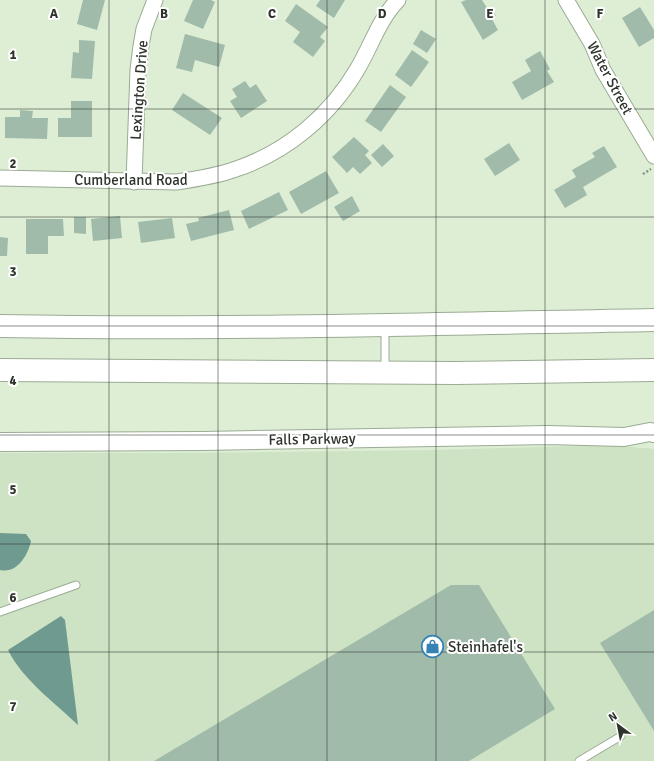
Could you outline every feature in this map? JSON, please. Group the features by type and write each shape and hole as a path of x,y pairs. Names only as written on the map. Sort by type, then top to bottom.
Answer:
{"highway":[{"path":"0,326 78,327 654,320"},
{"path":"0,370 456,373 654,370"}],"street":[{"name":"Lexington Drive","path":"134,182 138,64 144,30 155,0"},
{"name":"Cumberland Road","path":"0,178 176,182 204,178 236,170 257,161 305,131 329,108 343,91 386,17 398,0"},
{"name":"Water Street","path":"566,0 592,44 603,70 653,153"},
{"name":"Falls Parkway","path":"624,437 650,432 654,433"},
{"name":"Falls Parkway","path":"0,442 202,441 547,435 624,437 654,444"}],"lane":[{"path":"385,324 385,373"},
{"path":"0,612 76,585"},
{"path":"580,761 621,736"}],"shaded area":[{"path":"621,446 654,449 654,761 0,761 0,453 183,453 435,450"}],"water":[{"path":"0,533 26,534 31,541 30,546 21,562 12,569 0,570"},
{"path":"61,616 65,620 78,725 30,681 14,661 8,650"}],"building":[{"path":"83,0 105,0 97,30 77,24"},
{"path":"193,0 211,0 215,2 203,29 184,21"},
{"path":"320,0 345,0 334,18 316,6"},
{"path":"466,0 482,0 489,11 492,9 496,16 492,19 498,30 483,40 461,2"},
{"path":"296,4 328,27 320,37 325,41 313,57 293,42 300,32 285,21"},
{"path":"640,7 654,30 654,38 639,47 622,18"},
{"path":"421,30 436,39 427,53 413,44"},
{"path":"185,34 225,45 219,67 195,60 192,72 176,68"},
{"path":"79,40 95,41 92,79 71,78 73,52 79,53"},
{"path":"412,50 429,62 411,87 395,75"},
{"path":"540,51 550,69 547,71 554,82 522,100 512,82 531,71 525,60"},
{"path":"245,81 250,88 256,84 267,101 241,118 230,101 237,97 232,89"},
{"path":"390,85 406,97 381,132 365,121"},
{"path":"183,93 222,118 210,135 172,110"},
{"path":"71,101 92,101 92,137 58,137 58,118 71,118"},
{"path":"20,110 33,111 32,118 48,118 47,139 5,138 5,117 20,117"},
{"path":"354,137 369,151 365,155 372,163 360,174 353,167 347,173 332,157"},
{"path":"509,143 520,160 495,176 484,159"},
{"path":"383,144 394,156 382,167 371,155"},
{"path":"604,146 617,167 583,187 587,195 565,208 554,190 576,177 572,170 595,157 592,153"},
{"path":"326,171 339,193 301,214 289,192"},
{"path":"279,192 288,210 249,229 241,211"},
{"path":"352,196 360,211 343,221 334,207"},
{"path":"229,210 234,230 191,241 186,224 199,221 198,218"},
{"path":"120,216 122,238 93,241 91,219"},
{"path":"74,217 86,217 86,234 74,233"},
{"path":"172,218 175,238 141,243 138,222"},
{"path":"26,219 63,219 64,236 48,236 48,254 26,254"},
{"path":"0,237 8,238 7,256 0,256"},
{"name":"Steinhafel's","path":"451,585 479,585 555,709 469,761 154,761"},
{"path":"654,610 654,731 600,643"}],"place":[{"name":"Steinhafel's","path":"432,647"}]}
